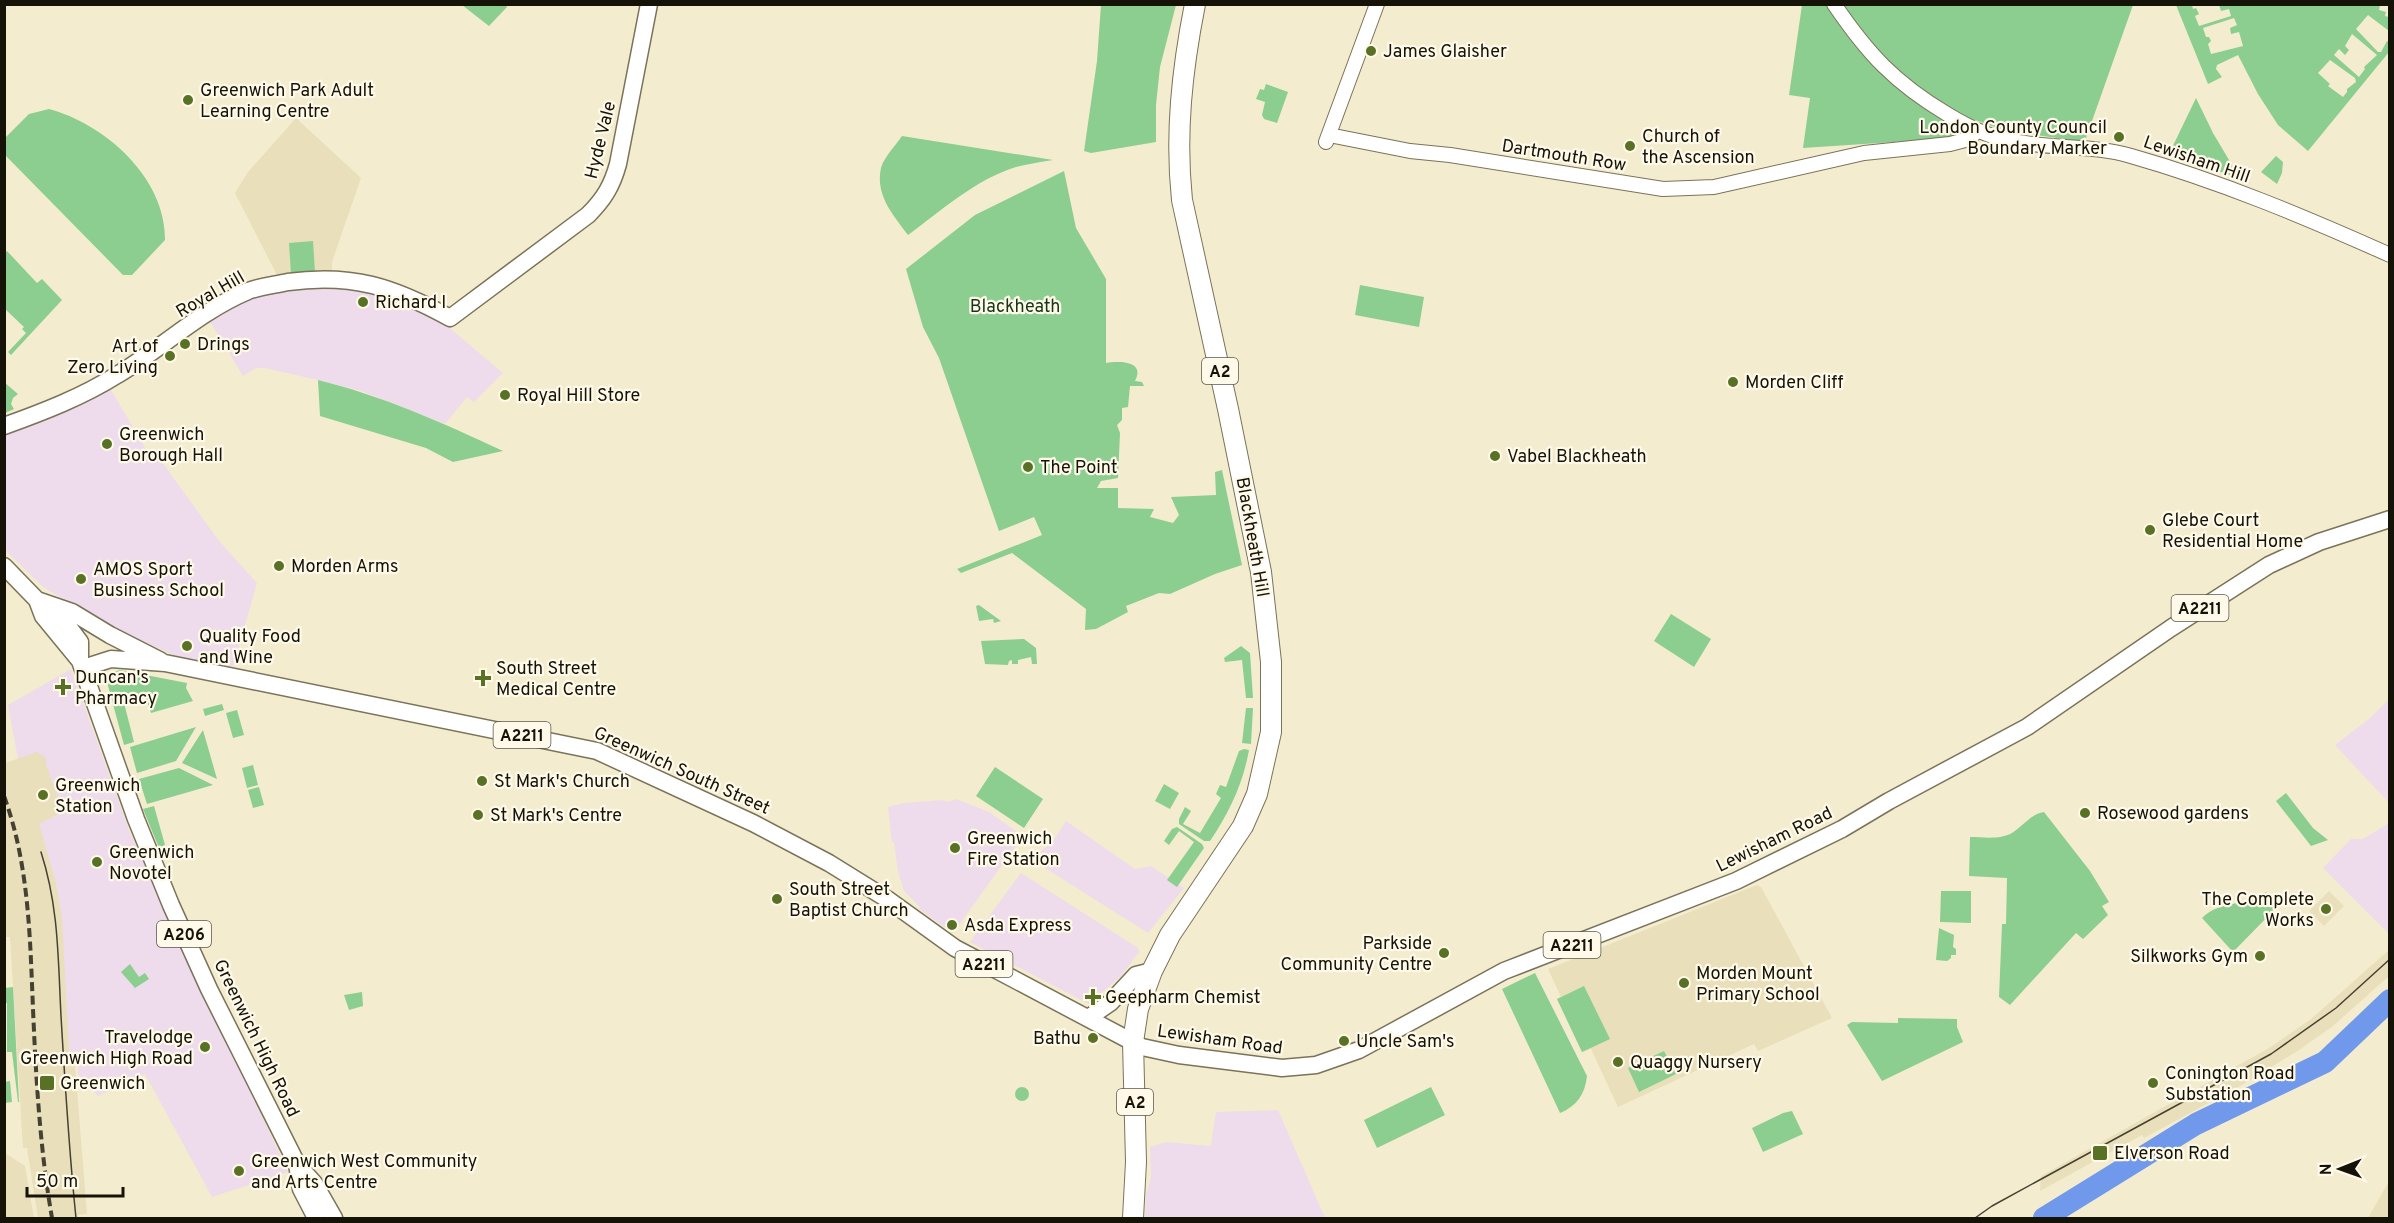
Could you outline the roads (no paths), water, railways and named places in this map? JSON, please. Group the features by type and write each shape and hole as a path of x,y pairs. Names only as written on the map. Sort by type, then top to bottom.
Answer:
{"highway":[{"name":"Blackheath Hill","path":"1133,1042 1138,1009 1152,970 1184,912 1244,826 1257,794 1271,732 1271,662 1261,572 1231,420 1182,200 1180,179 1181,93 1195,4"},
{"name":"A2","path":"1133,1042 1136,1162 1133,1218"}],"main road":[{"name":"Hyde Vale","path":"450,318 588,215 604,199 612,184 618,164 649,4"},
{"name":"Royal Hill","path":"4,426 51,408 115,377 201,318 237,297 258,288 321,279 374,284 415,299 450,318"},
{"name":"Lewisham Road","path":"1133,1042 1160,1052 1282,1068 1316,1065 1359,1050 1504,971 1736,881 1842,829 1889,801 2026,728 2180,622 2269,565 2319,542 2390,519"},
{"name":"Greenwich High Road","path":"4,566 45,602 80,642 81,664 139,828 171,905 297,1164 314,1182 333,1218"},
{"name":"Greenwich South Street","path":"45,602 72,612 110,635 165,663"},
{"name":"Greenwich High Road","path":"45,602 42,616 81,664"},
{"path":"80,642 90,637 110,635"},
{"name":"Greenwich South Street","path":"81,664 111,659 165,663 597,751 705,800 799,847 855,878 955,948 1133,1042"},
{"path":"1088,1018 1110,1003 1136,975 1152,970"},
{"name":"Greenwich High Road","path":"297,1164 301,1189 316,1218"}],"street":[{"name":"Dartmouth Row","path":"1377,4 1327,140 1450,155 1664,189 1714,187 1844,157 1898,148 1962,142 1980,132"},
{"name":"Lewisham Hill","path":"1834,4 1864,45 1904,86 1980,132 2020,143 2107,151 2155,163 2247,195 2390,255"}],"waterway":[{"path":"2044,1218 2196,1124 2325,1062 2390,1000"}],"tram line":[{"path":"41,852 51,893 57,934 67,1117 76,1218"},
{"path":"1975,1218 1992,1206 2271,1054 2336,1008 2390,959"}],"railway":[{"path":"4,796 19,848 27,901 39,1114 52,1218"}],"place":[{"name":"James Glaisher","path":"1371,51"},
{"name":"Greenwich Park Adult Learning Centre","path":"188,100"},
{"name":"London County Council Boundary Marker","path":"2119,137"},
{"name":"Church of the Ascension","path":"1630,146"},
{"name":"Richard I","path":"363,302"},
{"name":"Drings","path":"185,344"},
{"name":"Art of Zero Living","path":"170,356"},
{"name":"Morden Cliff","path":"1733,382"},
{"name":"Royal Hill Store","path":"505,395"},
{"name":"Greenwich Borough Hall","path":"107,444"},
{"name":"Vabel Blackheath","path":"1495,456"},
{"name":"The Point","path":"1028,467"},
{"name":"Glebe Court Residential Home","path":"2150,530"},
{"name":"Morden Arms","path":"279,566"},
{"name":"AMOS Sport Business School","path":"81,579"},
{"name":"Quality Food and Wine","path":"187,646"},
{"name":"South Street Medical Centre","path":"483,678"},
{"name":"Duncan's Pharmacy","path":"63,687"},
{"name":"St Mark's Church","path":"482,781"},
{"name":"Greenwich Station","path":"43,795"},
{"name":"Rosewood gardens","path":"2085,813"},
{"name":"St Mark's Centre","path":"478,815"},
{"name":"Greenwich Fire Station","path":"955,848"},
{"name":"Greenwich Novotel","path":"97,862"},
{"name":"South Street Baptist Church","path":"777,899"},
{"name":"The Complete Works","path":"2326,909"},
{"name":"Asda Express","path":"952,925"},
{"name":"Parkside Community Centre","path":"1444,953"},
{"name":"Silkworks Gym","path":"2260,956"},
{"name":"Morden Mount Primary School","path":"1684,983"},
{"name":"Geepharm Chemist","path":"1093,997"},
{"name":"Bathu","path":"1093,1038"},
{"name":"Uncle Sam's","path":"1344,1041"},
{"name":"Travelodge Greenwich High Road","path":"205,1047"},
{"name":"Quaggy Nursery","path":"1618,1062"},
{"name":"Greenwich","path":"47,1083"},
{"name":"Conington Road Substation","path":"2153,1083"},
{"name":"Elverson Road","path":"2100,1153"},
{"name":"Greenwich West Community and Arts Centre","path":"239,1171"}],"park label":[{"name":"Blackheath","path":"1015,306"}]}
